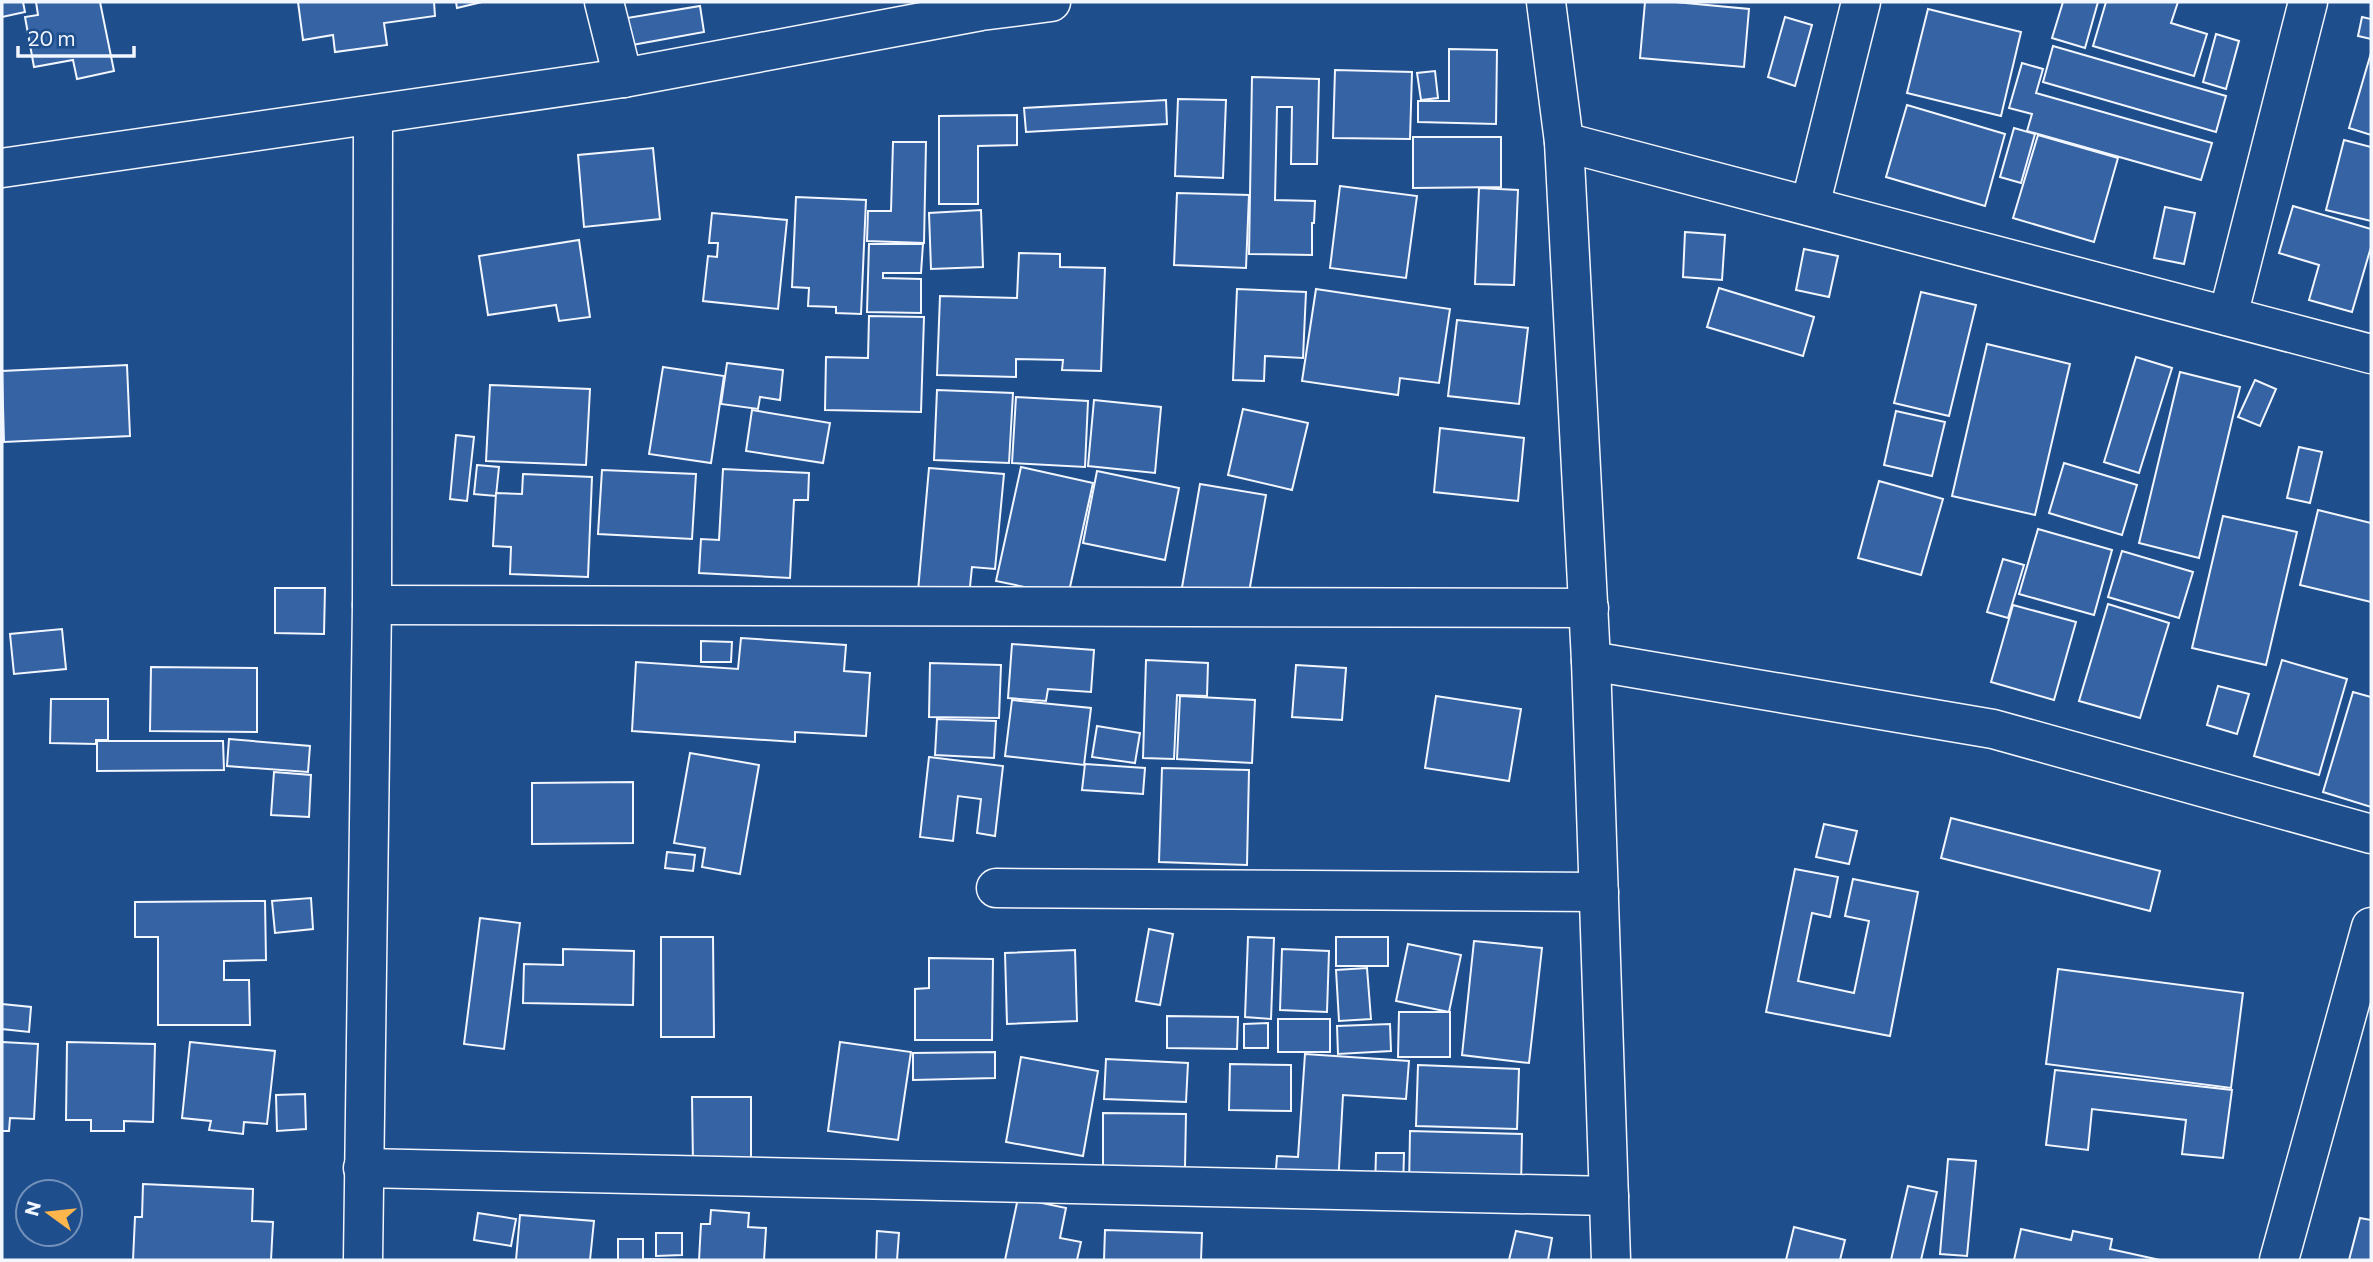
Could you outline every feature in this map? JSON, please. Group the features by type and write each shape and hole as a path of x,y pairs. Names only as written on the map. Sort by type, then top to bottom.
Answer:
{"street":[{"path":"604,2 623,78"},
{"path":"2,168 623,78 979,6 1051,2"},
{"path":"1546,2 1564,142 1589,608 1611,1260"},
{"path":"1810,206 1861,2"},
{"path":"2228,316 2308,2"},
{"path":"363,1260 372,605 373,115"},
{"path":"1564,142 2371,354"},
{"path":"372,605 1589,608"},
{"path":"1591,662 1993,729 2371,834"},
{"path":"996,888 1599,892"},
{"path":"2278,1260 2371,928"},
{"path":"363,1168 1609,1196"}],"building":[{"path":"2,2 23,2 25,12 2,17"},
{"path":"36,2 100,2 114,71 77,79 73,60 34,67 25,17 38,15"},
{"path":"298,2 434,2 435,16 384,23 387,45 335,52 333,35 303,40"},
{"path":"456,2 482,2 457,8"},
{"path":"1645,2 1749,9 1744,67 1640,58"},
{"path":"2063,2 2098,2 2085,48 2052,38"},
{"path":"2106,2 2178,2 2171,23 2207,34 2194,76 2093,46"},
{"path":"700,6 704,32 632,45 627,18"},
{"path":"1928,9 2021,32 2001,116 1907,93"},
{"path":"1785,17 1812,25 1795,86 1768,77"},
{"path":"2362,17 2371,19 2371,39 2358,36"},
{"path":"2216,34 2239,41 2226,89 2203,82"},
{"path":"2053,46 2226,96 2216,132 2043,82"},
{"path":"1449,49 1497,50 1496,124 1418,122 1418,101 1449,101"},
{"path":"2371,53 2371,135 2349,128"},
{"path":"2022,63 2043,69 2036,93 2212,143 2201,180 2027,131 2032,114 2009,108"},
{"path":"1335,70 1412,72 1410,139 1333,138"},
{"path":"1435,71 1438,98 1421,100 1417,73"},
{"path":"1252,77 1319,79 1317,164 1291,164 1292,107 1277,107 1275,200 1315,201 1312,255 1249,254"},
{"path":"1178,99 1226,100 1223,178 1175,176"},
{"path":"1166,100 1167,124 1026,132 1024,108"},
{"path":"1907,105 2005,134 1985,206 1886,177"},
{"path":"1017,115 1017,145 978,146 978,204 939,204 939,116"},
{"path":"2014,128 2035,134 2021,183 2000,177"},
{"path":"2038,135 2118,158 2094,242 2013,218"},
{"path":"1413,137 1501,137 1501,187 1413,188"},
{"path":"2344,140 2371,147 2371,221 2326,210"},
{"path":"893,142 926,142 924,243 867,241 868,211 891,211"},
{"path":"653,148 660,219 584,227 578,155"},
{"path":"1340,186 1417,196 1406,278 1330,268"},
{"path":"1479,188 1518,190 1514,285 1475,284"},
{"path":"1177,193 1249,195 1246,268 1174,265"},
{"path":"796,197 866,200 861,314 836,313 836,307 808,306 809,288 792,287"},
{"path":"2293,206 2371,229 2371,247 2352,312 2309,300 2319,265 2279,253"},
{"path":"2165,207 2195,213 2184,264 2154,258"},
{"path":"981,210 983,267 931,269 929,213"},
{"path":"712,213 787,220 778,309 703,301 708,256 717,257 718,243 709,243"},
{"path":"1685,232 1725,235 1722,280 1683,277"},
{"path":"579,240 590,317 559,321 556,305 488,315 479,256"},
{"path":"869,244 923,244 921,273 883,273 883,278 921,279 921,313 867,312"},
{"path":"1804,249 1838,256 1829,297 1796,290"},
{"path":"1019,253 1060,254 1060,267 1105,268 1101,371 1062,370 1063,360 1016,359 1016,377 937,375 940,296 1017,298"},
{"path":"1719,288 1814,317 1803,356 1707,327"},
{"path":"1237,289 1306,292 1303,358 1265,356 1264,381 1233,380"},
{"path":"1316,289 1450,309 1439,383 1400,378 1398,395 1302,381"},
{"path":"1921,292 1976,305 1949,416 1894,403"},
{"path":"869,316 924,317 921,412 825,410 826,357 868,358"},
{"path":"1457,320 1528,328 1519,404 1448,396"},
{"path":"1987,344 2070,364 2035,515 1952,496"},
{"path":"2136,357 2172,368 2139,473 2104,462"},
{"path":"727,363 783,370 780,400 760,397 758,409 721,404"},
{"path":"127,365 130,436 4,442 2,371"},
{"path":"663,367 724,376 711,463 649,454"},
{"path":"2180,372 2240,387 2199,558 2139,543"},
{"path":"2255,380 2276,389 2260,426 2238,417"},
{"path":"490,385 590,389 586,465 486,461"},
{"path":"937,390 1013,393 1009,463 934,460"},
{"path":"1016,397 1088,401 1085,467 1012,463"},
{"path":"1094,400 1161,407 1155,473 1088,466"},
{"path":"1243,409 1308,423 1292,490 1228,475"},
{"path":"752,410 830,423 823,463 746,451"},
{"path":"1896,411 1945,422 1932,476 1884,465"},
{"path":"1440,428 1524,438 1518,501 1434,492"},
{"path":"456,435 474,437 467,501 450,499"},
{"path":"2299,447 2322,452 2310,503 2287,498"},
{"path":"2064,463 2137,485 2122,535 2049,513"},
{"path":"477,465 499,467 496,496 474,494"},
{"path":"1021,467 1093,483 1068,596 996,581"},
{"path":"929,468 1004,474 995,569 972,567 968,606 917,602"},
{"path":"723,469 809,473 808,500 794,500 790,578 699,573 701,539 719,540"},
{"path":"602,470 696,474 692,539 598,534"},
{"path":"1097,471 1179,488 1165,560 1083,543"},
{"path":"523,474 592,477 588,577 510,574 511,547 493,546 496,493 522,494"},
{"path":"1879,481 1943,499 1921,575 1858,558"},
{"path":"1200,484 1266,495 1247,604 1181,593"},
{"path":"2318,510 2371,523 2371,602 2300,585"},
{"path":"2223,516 2297,532 2266,665 2192,648"},
{"path":"2038,529 2112,550 2094,615 2019,594"},
{"path":"2122,551 2193,572 2179,618 2108,597"},
{"path":"2003,559 2024,565 2008,618 1987,612"},
{"path":"275,588 325,588 324,634 275,633"},
{"path":"2108,604 2169,623 2140,718 2079,701"},
{"path":"2013,605 2076,622 2054,700 1991,682"},
{"path":"62,629 66,669 14,674 10,634"},
{"path":"741,638 846,645 844,671 870,673 866,736 795,732 795,742 632,731 636,662 738,669"},
{"path":"701,641 732,642 731,662 701,662"},
{"path":"1012,644 1094,650 1091,692 1048,689 1046,701 1008,698"},
{"path":"1146,660 1208,663 1207,696 1177,695 1174,759 1143,758"},
{"path":"2282,660 2347,679 2319,775 2254,756"},
{"path":"930,663 1001,665 999,718 929,717"},
{"path":"1296,665 1346,668 1342,720 1292,717"},
{"path":"151,667 257,668 257,732 150,731"},
{"path":"2218,686 2249,694 2237,734 2207,725"},
{"path":"2353,692 2371,697 2371,807 2323,792"},
{"path":"1180,696 1255,700 1252,763 1177,759"},
{"path":"1436,696 1521,709 1509,781 1425,768"},
{"path":"51,699 108,699 108,740 96,740 96,744 50,743"},
{"path":"1012,700 1091,708 1084,765 1005,756"},
{"path":"937,719 996,721 994,758 935,755"},
{"path":"1097,726 1140,733 1135,763 1092,757"},
{"path":"229,739 310,746 308,772 227,766"},
{"path":"97,741 223,741 224,770 97,771"},
{"path":"690,753 759,765 740,874 702,867 705,848 674,843"},
{"path":"929,757 1003,766 995,836 977,833 981,799 958,796 953,841 920,837"},
{"path":"1085,764 1145,768 1143,794 1082,790"},
{"path":"1162,768 1249,770 1247,865 1159,862"},
{"path":"274,772 311,775 309,817 271,815"},
{"path":"633,782 633,843 532,844 532,783"},
{"path":"1951,818 2160,871 2150,911 1941,858"},
{"path":"1824,824 1857,831 1849,864 1816,857"},
{"path":"667,852 695,855 693,871 665,868"},
{"path":"1795,869 1838,877 1830,917 1812,913 1798,981 1854,993 1869,921 1845,916 1853,879 1918,892 1890,1036 1766,1012"},
{"path":"311,898 313,929 275,933 272,901"},
{"path":"265,901 266,960 224,961 224,980 249,980 250,1025 158,1025 158,937 135,937 135,902"},
{"path":"480,918 520,923 504,1049 464,1044"},
{"path":"1149,929 1173,934 1160,1005 1136,1001"},
{"path":"661,937 713,937 714,1037 661,1037"},
{"path":"1248,937 1274,938 1271,1019 1245,1017"},
{"path":"1336,937 1388,937 1388,966 1336,966"},
{"path":"1474,941 1542,948 1529,1063 1462,1055"},
{"path":"1408,944 1461,955 1449,1012 1396,1001"},
{"path":"563,949 634,951 633,1005 523,1003 524,964 563,965"},
{"path":"1282,949 1329,951 1327,1012 1280,1010"},
{"path":"1075,950 1077,1021 1007,1024 1005,953"},
{"path":"929,958 993,959 992,1040 915,1040 915,989 929,988"},
{"path":"1367,968 1371,1019 1339,1021 1336,970"},
{"path":"2058,969 2243,993 2231,1088 2046,1064"},
{"path":"2,1004 31,1007 29,1032 2,1029"},
{"path":"1399,1012 1450,1012 1450,1057 1398,1057"},
{"path":"1167,1016 1238,1017 1237,1049 1167,1048"},
{"path":"1278,1019 1330,1019 1330,1052 1278,1052"},
{"path":"1268,1023 1268,1048 1244,1048 1244,1024"},
{"path":"1390,1024 1391,1051 1338,1054 1337,1026"},
{"path":"2,1042 38,1044 34,1119 10,1118 9,1131 2,1131"},
{"path":"67,1042 155,1044 153,1122 124,1121 124,1131 91,1131 91,1120 66,1120"},
{"path":"190,1042 275,1051 267,1124 244,1122 243,1134 209,1130 211,1121 182,1118"},
{"path":"840,1042 911,1052 898,1140 828,1131"},
{"path":"995,1052 995,1078 913,1080 913,1053"},
{"path":"1305,1054 1409,1061 1406,1099 1343,1095 1338,1186 1275,1182 1277,1156 1298,1157"},
{"path":"1021,1057 1098,1071 1083,1156 1006,1142"},
{"path":"1106,1059 1188,1063 1186,1102 1104,1099"},
{"path":"1230,1064 1291,1065 1291,1111 1229,1110"},
{"path":"1418,1065 1519,1069 1517,1129 1416,1126"},
{"path":"2055,1070 2232,1090 2223,1158 2182,1154 2186,1120 2092,1109 2088,1150 2046,1145"},
{"path":"305,1094 306,1129 277,1131 276,1095"},
{"path":"692,1097 751,1097 751,1164 693,1164"},
{"path":"1103,1113 1186,1114 1185,1167 1103,1166"},
{"path":"1410,1131 1522,1134 1521,1189 1409,1188"},
{"path":"1376,1153 1404,1153 1403,1189 1375,1189"},
{"path":"1948,1159 1976,1161 1967,1256 1940,1254"},
{"path":"143,1184 253,1189 252,1221 273,1222 271,1260 133,1260 135,1217 142,1217"},
{"path":"1908,1186 1937,1192 1921,1260 1891,1260"},
{"path":"1018,1198 1066,1208 1060,1238 1081,1242 1077,1260 1005,1260"},
{"path":"711,1210 749,1213 748,1227 766,1228 764,1260 699,1260 701,1224 710,1224"},
{"path":"478,1213 516,1219 511,1246 474,1240"},
{"path":"520,1215 594,1221 590,1260 516,1260"},
{"path":"2360,1218 2371,1220 2371,1260 2349,1260"},
{"path":"1794,1227 1845,1240 1840,1260 1786,1260"},
{"path":"2021,1229 2071,1240 2073,1231 2112,1239 2110,1249 2160,1260 2014,1260"},
{"path":"1105,1230 1202,1233 1201,1260 1104,1260"},
{"path":"877,1231 899,1233 897,1260 876,1260"},
{"path":"1516,1231 1552,1238 1548,1260 1509,1260"},
{"path":"656,1233 682,1233 682,1255 656,1256"},
{"path":"618,1239 643,1239 643,1259 688,1260 618,1260"}]}
